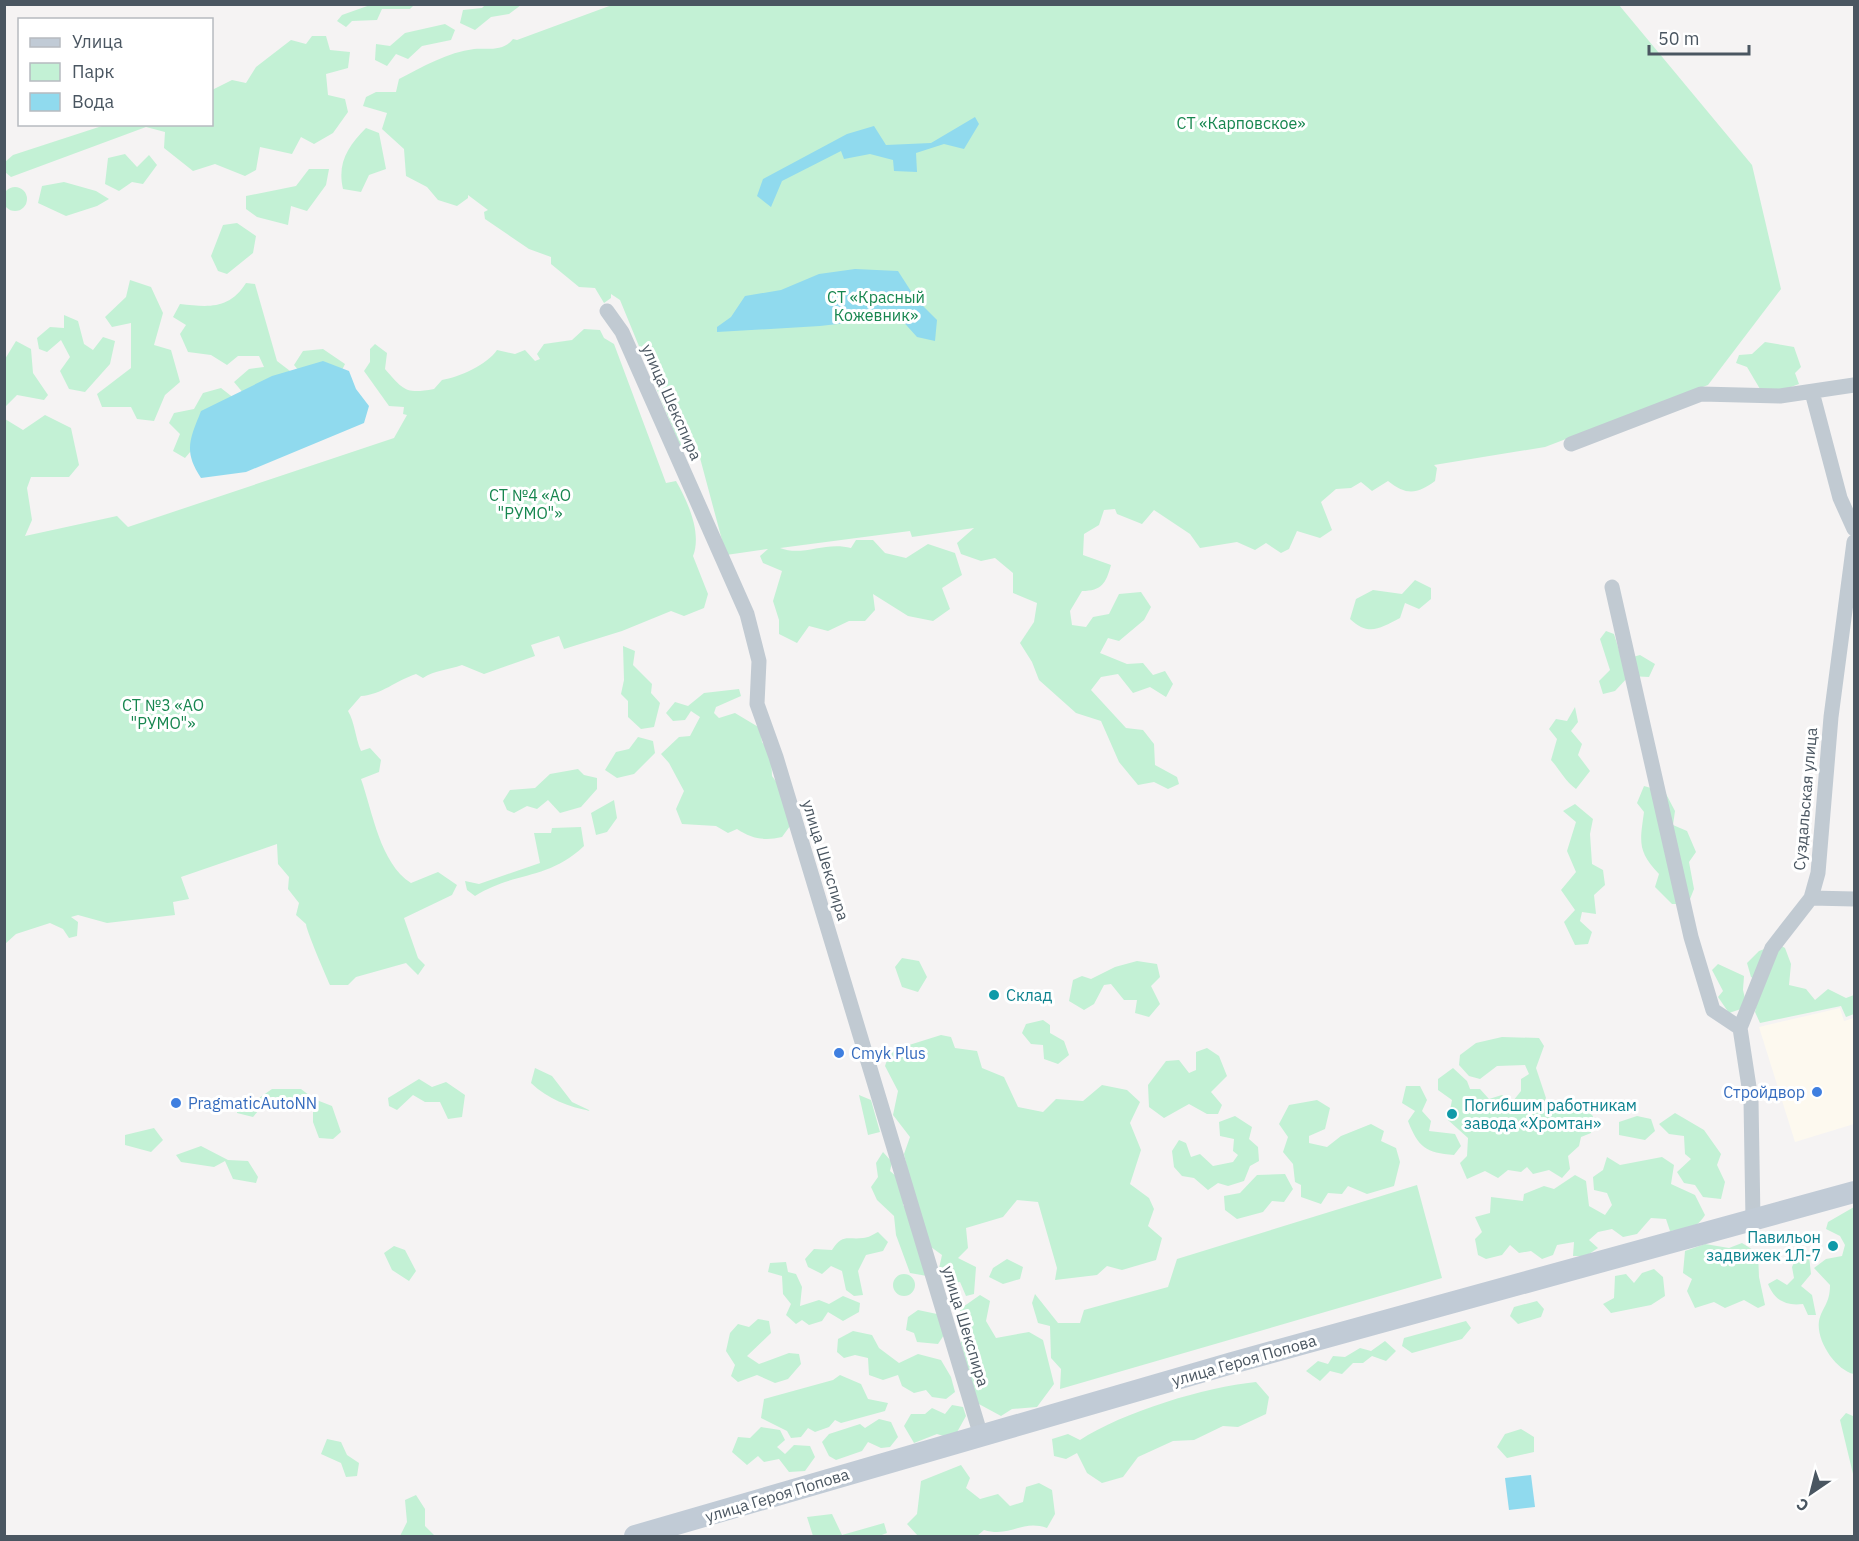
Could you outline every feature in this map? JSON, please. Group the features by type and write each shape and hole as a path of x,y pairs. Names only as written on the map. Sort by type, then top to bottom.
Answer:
{"street":[{"name":"улица Шекспира","path":"607,311 622,332 747,614 759,661 757,704 776,757 981,1436"},
{"path":"1571,444 1701,394 1780,396 1854,385"},
{"path":"1812,392 1840,498 1854,530"},
{"name":"Суздальская улица","path":"1740,1028 1772,948 1811,898 1818,873 1831,717 1854,542"},
{"path":"1612,587 1691,937 1713,1010 1740,1028 1751,1100 1753,1220"},
{"path":"1811,898 1854,900"},
{"name":"улица Героя Попова","path":"635,1536 1232,1363 1854,1192"}],"shaded area":[{"path":"1840,1008 1844,1021 1854,1018 1854,1124 1795,1142 1759,1027"}],"green space":[{"path":"373,4 414,5 410,9 382,9 377,20 352,21 346,27 337,21 342,15"},
{"path":"485,5 521,5 509,14 491,17 475,30 460,23 463,10 482,8"},
{"name":"СТ «Красный Кожевник»","path":"612,5 1619,5 1752,165 1781,289 1708,385 1545,447 1434,465 1437,468 1435,481 1417,491 1406,491 1388,481 1372,491 1361,482 1351,488 1336,489 1321,502 1332,530 1320,538 1297,531 1289,549 1281,553 1266,543 1255,550 1237,542 1200,548 1190,534 1154,510 1142,524 1117,514 1115,509 1104,510 1099,525 1084,534 1083,555 1111,565 1107,577 1099,588 1082,591 1070,611 1072,625 1086,627 1093,617 1109,614 1119,594 1141,592 1151,607 1144,620 1119,641 1108,638 1100,653 1127,664 1143,663 1153,675 1165,671 1173,684 1166,697 1150,687 1133,693 1118,674 1101,677 1091,690 1126,728 1143,730 1154,744 1155,765 1177,777 1179,784 1168,789 1154,782 1138,785 1119,762 1101,721 1076,713 1039,680 1032,662 1020,643 1034,622 1037,603 1013,593 1013,573 995,558 981,561 961,554 957,543 974,528 912,537 910,531 780,548 797,551 832,546 851,548 856,540 873,540 885,553 906,558 928,544 955,553 962,575 942,588 950,609 933,621 908,616 873,594 875,610 865,621 849,621 828,631 809,626 797,643 779,634 779,620 773,601 782,571 763,563 760,556 768,549 726,555 696,443 680,446 620,300 611,294 611,298 604,303 595,288 579,287 551,264 551,257 529,249 485,219 484,212 488,210 468,195 468,198 457,206 438,200 427,187 406,176 404,149 382,129 387,113 363,106 366,97 376,92 396,92 399,79 445,57 474,49 500,48 513,39 517,40"},
{"path":"445,24 455,30 451,40 422,46 408,59 396,54 387,66 375,60 376,44 390,46 405,33"},
{"path":"312,36 326,36 330,50 350,52 348,68 326,74 328,95 345,99 348,112 333,133 314,144 301,137 292,154 260,147 256,170 245,176 215,164 193,171 164,148 165,132 146,127 11,177 5,172 5,162 13,155 102,126 213,126 213,90 232,80 246,83 256,67 291,40 306,44"},
{"path":"366,128 379,133 386,169 369,175 361,192 343,189 343,163 349,148"},
{"path":"125,154 137,167 149,155 157,165 143,184 132,182 119,191 105,184 108,158"},
{"path":"309,169 329,169 326,185 307,211 291,206 288,225 257,217 246,209 246,196 296,186"},
{"path":"64,182 96,191 109,199 97,206 66,216 38,203 42,186"},
{"path":"15,187 23,191 27,199 23,207 15,211 7,207 3,199 7,191"},
{"path":"237,223 256,236 253,253 227,274 218,271 211,256 223,225"},
{"path":"130,280 151,287 163,313 154,345 171,350 180,382 165,395 154,421 137,419 131,407 102,407 97,394 131,368 131,323 112,327 105,317 126,297"},
{"path":"246,283 255,284 277,361 294,374 244,394 234,382 249,369 264,367 259,356 238,356 227,365 211,355 188,352 180,334 186,325 173,317 180,304 217,305 232,298"},
{"path":"64,315 78,321 84,344 93,350 103,337 115,341 110,364 85,392 69,389 60,371 70,357 61,340 47,352 39,349 37,338 50,327 64,328"},
{"path":"584,329 600,330 604,338 614,344 666,483 676,481 689,508 696,538 693,556 708,594 704,608 684,616 671,611 622,631 564,649 559,636 531,645 535,656 484,674 462,665 423,678 416,674 375,693 361,696 348,711 361,751 370,748 381,760 379,772 361,779 379,836 392,863 411,883 438,872 457,885 452,895 404,918 418,958 425,965 418,975 406,963 356,977 348,985 330,985 306,924 296,915 299,903 288,889 289,877 278,864 277,844 181,877 189,899 173,902 175,915 107,923 78,915 71,917 78,922 77,936 69,938 63,929 50,923 16,934 5,944 5,419 23,430 45,415 71,428 79,465 69,477 31,477 27,488 32,520 25,536 117,516 128,527 394,438 407,415 403,414 404,407 389,406 364,371 370,362 370,349 375,344 387,353 385,369 391,376 406,389 417,391 434,389 442,380 472,370 487,361 497,350 515,354 525,350 535,361 540,359 537,354 544,344 572,340"},
{"path":"16,341 31,349 33,373 48,395 44,400 17,395 5,407 5,359"},
{"path":"1765,342 1794,347 1801,367 1795,373 1799,384 1777,392 1760,389 1747,367 1736,363 1739,355 1752,354"},
{"path":"323,349 345,364 340,374 304,377 294,365 303,351"},
{"path":"221,388 235,399 185,458 173,451 180,434 169,423 174,413 194,409 203,393"},
{"path":"1415,580 1431,588 1431,599 1419,609 1405,603 1400,618 1375,629 1363,628 1350,619 1356,599 1373,590 1402,594"},
{"path":"1606,631 1614,634 1622,660 1640,655 1655,664 1649,677 1629,676 1615,691 1603,694 1599,681 1610,670 1600,639"},
{"path":"623,646 635,651 633,665 652,684 651,693 660,703 654,727 641,729 628,717 628,701 621,694 624,680"},
{"path":"739,689 741,696 716,707 714,713 719,718 735,713 760,728 762,742 771,754 772,776 783,791 790,826 782,837 759,838 737,829 728,833 716,826 682,824 676,809 684,791 669,763 661,754 679,737 690,736 700,717 691,711 685,720 673,721 666,713 675,702 688,706 704,693"},
{"path":"1575,707 1578,722 1571,731 1582,744 1578,755 1590,771 1576,789 1551,760 1557,739 1549,729 1556,719 1567,721"},
{"path":"638,737 653,741 655,753 634,774 617,778 605,770 616,752 629,749"},
{"path":"578,769 584,775 597,778 597,789 581,807 560,813 548,800 537,809 527,806 514,813 507,810 503,801 510,790 535,788 550,774"},
{"path":"1644,786 1665,792 1675,811 1673,825 1687,831 1696,852 1689,862 1694,889 1688,904 1672,904 1655,887 1659,874 1647,859 1642,846 1644,812 1637,803"},
{"path":"614,800 617,818 607,832 596,835 591,813"},
{"path":"1575,804 1593,819 1590,834 1592,864 1603,870 1605,885 1594,895 1596,914 1582,912 1580,921 1592,932 1588,944 1575,945 1564,922 1575,910 1561,890 1576,872 1567,851 1576,822 1563,811"},
{"path":"581,827 584,846 557,865 489,888 475,896 467,890 465,881 479,884 540,863 534,833 551,833 552,828"},
{"path":"1778,944 1785,948 1791,964 1789,985 1806,989 1815,1000 1828,989 1846,998 1854,995 1854,1014 1846,1017 1841,1006 1760,1023 1755,1012 1761,983 1751,977 1747,963 1759,951"},
{"path":"902,958 919,961 927,977 918,992 902,987 895,967"},
{"path":"1137,961 1157,964 1160,977 1151,986 1160,1004 1149,1017 1135,1013 1137,1000 1124,1000 1111,984 1104,985 1094,1004 1084,1010 1069,1001 1073,980 1082,976 1091,979 1115,967"},
{"path":"1718,964 1744,976 1743,990 1747,1007 1729,1013 1718,997 1723,991 1712,970"},
{"path":"1043,1020 1050,1025 1050,1033 1064,1041 1069,1055 1058,1064 1044,1059 1043,1045 1031,1044 1022,1033 1026,1024"},
{"path":"941,1035 951,1037 955,1048 977,1051 982,1068 1004,1077 1018,1107 1043,1112 1056,1099 1083,1101 1102,1085 1127,1090 1140,1102 1130,1123 1141,1150 1130,1184 1149,1198 1154,1209 1148,1226 1162,1238 1156,1260 1122,1270 1107,1266 1097,1275 1055,1280 1057,1268 1038,1202 1017,1200 1003,1217 966,1228 968,1248 958,1258 976,1267 974,1294 966,1296 960,1282 950,1283 938,1273 942,1255 931,1247 914,1198 904,1154 910,1137 893,1115 898,1091 885,1066 890,1051"},
{"path":"1502,1037 1539,1038 1544,1046 1536,1068 1546,1098 1541,1108 1551,1112 1566,1103 1583,1107 1593,1116 1591,1133 1581,1137 1579,1146 1568,1156 1570,1169 1562,1178 1549,1170 1533,1174 1527,1167 1521,1172 1508,1170 1498,1178 1485,1171 1467,1179 1460,1163 1467,1156 1468,1138 1448,1120 1452,1100 1438,1090 1438,1079 1453,1068 1467,1081 1470,1089 1480,1089 1489,1099 1502,1095 1513,1101 1521,1091 1521,1079 1529,1074 1525,1065 1497,1066 1480,1079 1469,1076 1459,1065 1460,1055 1476,1043"},
{"path":"1207,1048 1219,1056 1227,1076 1211,1092 1222,1105 1218,1114 1207,1114 1189,1104 1164,1118 1149,1107 1148,1085 1166,1061 1179,1060 1189,1073 1196,1070 1196,1052"},
{"path":"535,1068 552,1076 572,1102 591,1111 559,1102 544,1094 531,1083"},
{"path":"419,1079 432,1087 446,1082 465,1095 462,1117 448,1119 440,1102 425,1102 413,1095 397,1110 389,1106 388,1098"},
{"path":"1406,1086 1420,1086 1427,1100 1422,1111 1431,1121 1429,1131 1455,1134 1461,1146 1454,1155 1430,1150 1415,1137 1408,1121 1415,1111 1402,1103"},
{"path":"272,1089 301,1089 314,1099 332,1106 341,1132 333,1139 319,1138 313,1122 313,1104 302,1107 291,1100 282,1104 270,1097 253,1117 237,1113 237,1103 259,1098"},
{"path":"859,1095 871,1100 880,1132 868,1135"},
{"path":"1317,1100 1330,1108 1325,1129 1309,1136 1309,1143 1327,1147 1341,1136 1371,1124 1384,1131 1381,1141 1396,1148 1400,1162 1394,1186 1367,1194 1348,1186 1342,1194 1328,1193 1321,1204 1301,1197 1301,1185 1295,1182 1293,1164 1283,1152 1288,1137 1279,1124 1289,1105"},
{"path":"1675,1113 1704,1130 1721,1154 1717,1165 1725,1182 1721,1199 1703,1197 1695,1185 1684,1183 1677,1172 1691,1159 1685,1154 1684,1136 1669,1134 1659,1124"},
{"path":"1235,1116 1252,1127 1249,1139 1258,1147 1259,1161 1250,1166 1244,1181 1228,1186 1218,1183 1208,1190 1194,1178 1182,1176 1174,1167 1172,1151 1179,1140 1186,1143 1191,1157 1200,1154 1213,1166 1233,1162 1238,1155 1233,1151 1234,1139 1220,1136 1219,1122"},
{"path":"1637,1116 1651,1119 1655,1131 1645,1140 1619,1135 1619,1122"},
{"path":"154,1128 163,1140 151,1152 125,1145 125,1135"},
{"path":"201,1146 228,1160 248,1161 258,1177 256,1183 233,1179 225,1161 214,1167 181,1162 176,1155"},
{"path":"883,1152 892,1162 890,1171 904,1183 903,1205 912,1214 927,1276 910,1273 896,1235 894,1216 877,1200 871,1187 878,1177 876,1163"},
{"path":"1607,1157 1620,1165 1662,1157 1674,1165 1671,1184 1695,1195 1705,1215 1698,1224 1686,1229 1670,1231 1666,1219 1651,1218 1637,1234 1623,1237 1612,1229 1598,1232 1589,1240 1598,1248 1586,1256 1573,1256 1574,1242 1557,1245 1553,1255 1542,1259 1531,1251 1519,1253 1510,1245 1502,1255 1486,1259 1478,1255 1475,1239 1482,1232 1475,1217 1490,1213 1491,1197 1523,1201 1524,1194 1544,1186 1554,1189 1575,1175 1586,1181 1589,1206 1605,1215 1612,1205 1607,1193 1594,1190 1593,1177 1603,1170"},
{"path":"1285,1174 1293,1189 1284,1202 1272,1201 1263,1212 1237,1219 1225,1210 1224,1196 1240,1193 1257,1175"},
{"path":"1417,1185 1442,1278 1060,1389 1061,1369 1051,1358 1050,1326 1038,1323 1032,1303 1035,1294 1058,1323 1080,1323 1084,1310 1168,1287 1177,1259"},
{"path":"1854,1207 1854,1374 1834,1361 1824,1346 1819,1321 1829,1297 1830,1285 1814,1268 1826,1259 1842,1256 1845,1245 1840,1236 1826,1229 1828,1222"},
{"path":"878,1232 888,1242 883,1251 866,1255 858,1271 863,1295 854,1296 846,1290 842,1271 831,1266 822,1274 808,1267 805,1259 814,1249 832,1250 842,1239 865,1238"},
{"path":"1742,1243 1758,1253 1759,1277 1765,1305 1758,1308 1744,1300 1725,1308 1714,1302 1695,1308 1687,1291 1692,1279 1683,1273 1685,1251 1705,1244 1729,1248"},
{"path":"394,1246 405,1250 416,1271 409,1281 392,1270 384,1253"},
{"path":"1798,1254 1809,1256 1811,1274 1801,1286 1812,1295 1816,1315 1808,1315 1803,1304 1782,1301 1774,1295 1768,1284 1777,1279 1787,1285 1794,1278 1792,1267"},
{"path":"1007,1259 1023,1267 1020,1279 1003,1284 989,1277 993,1268"},
{"path":"786,1262 788,1272 796,1274 802,1287 800,1306 819,1300 829,1304 843,1296 860,1303 859,1312 843,1321 828,1312 822,1321 809,1325 802,1320 796,1324 786,1315 791,1304 783,1294 782,1276 768,1272 770,1263"},
{"path":"1654,1269 1663,1277 1665,1296 1651,1305 1611,1313 1603,1304 1614,1298 1615,1276 1626,1274 1634,1283 1642,1273"},
{"path":"904,1274 914,1281 915,1285 908,1295 904,1296 894,1289 893,1285 900,1275"},
{"path":"980,1295 990,1301 986,1321 996,1338 1029,1332 1043,1340 1054,1384 1037,1407 1012,1409 1001,1416 977,1403 961,1344 960,1309"},
{"path":"1537,1301 1544,1309 1541,1317 1518,1324 1510,1316 1514,1307"},
{"path":"918,1310 937,1314 946,1332 938,1344 917,1342 914,1333 906,1330 908,1317"},
{"path":"758,1319 769,1321 771,1333 747,1356 759,1364 789,1353 799,1354 801,1364 788,1379 775,1383 757,1375 738,1382 731,1376 735,1365 726,1351 730,1333 738,1324 749,1327"},
{"path":"1466,1321 1471,1328 1462,1339 1412,1353 1402,1346 1404,1338"},
{"path":"853,1331 872,1335 879,1348 899,1363 918,1354 941,1360 951,1377 955,1392 946,1399 932,1397 926,1390 914,1393 902,1386 898,1375 883,1380 869,1375 868,1358 855,1355 844,1358 837,1352 838,1339"},
{"path":"1385,1341 1396,1351 1386,1361 1372,1356 1363,1363 1353,1363 1342,1374 1330,1371 1320,1381 1306,1371 1318,1361 1328,1364 1333,1356 1345,1357 1360,1348 1371,1351"},
{"path":"840,1375 861,1384 868,1399 888,1403 885,1411 841,1423 835,1420 829,1427 815,1432 808,1428 801,1437 791,1438 787,1431 761,1418 764,1399 833,1380"},
{"path":"1256,1382 1269,1397 1266,1414 1238,1427 1223,1426 1194,1440 1173,1441 1138,1457 1123,1477 1102,1483 1087,1473 1077,1453 1066,1459 1054,1456 1052,1439 1068,1434 1080,1440 1118,1420 1165,1402 1213,1389"},
{"path":"952,1405 963,1407 966,1416 956,1434 947,1437 937,1434 914,1443 904,1426 911,1414 925,1414 932,1408 945,1414"},
{"path":"1846,1413 1853,1416 1854,1422 1854,1478 1840,1420"},
{"path":"879,1419 891,1422 898,1437 890,1447 881,1448 868,1442 862,1451 836,1460 829,1456 822,1442 829,1434 860,1424 865,1428"},
{"path":"761,1427 780,1430 785,1440 777,1447 785,1454 794,1445 810,1446 815,1457 805,1471 789,1472 779,1459 764,1462 758,1456 747,1465 732,1452 738,1437 750,1438"},
{"path":"1521,1429 1534,1437 1534,1452 1507,1458 1497,1447 1505,1434"},
{"path":"327,1439 341,1442 347,1455 359,1463 357,1476 346,1477 341,1463 321,1454"},
{"path":"961,1465 970,1478 966,1488 980,1499 998,1494 1010,1506 1023,1502 1026,1487 1039,1483 1052,1490 1055,1514 1047,1528 1030,1526 1001,1532 984,1530 977,1536 918,1536 907,1524 917,1514 921,1481"},
{"path":"416,1495 425,1509 425,1526 435,1536 400,1536 407,1522 405,1500"},
{"path":"832,1514 842,1535 884,1523 887,1533 879,1536 813,1536 807,1517"}],"water":[{"path":"975,117 979,124 964,149 944,144 916,153 917,172 894,171 893,160 870,154 844,159 841,151 782,181 771,207 757,196 763,179 847,134 874,126 886,145 931,143"},
{"path":"855,269 898,271 916,299 937,320 935,341 917,337 899,317 820,326 717,332 717,327 731,317 745,296 781,290 819,274"},
{"path":"323,361 349,371 356,389 369,406 364,423 246,472 201,478 192,460 190,445 201,411 272,376"},
{"path":"1531,1475 1535,1507 1509,1510 1505,1478"}],"place":[{"name":"Склад","path":"994,995"},
{"name":"Cmyk Plus","path":"839,1053"},
{"name":"Стройдвор","path":"1817,1092"},
{"name":"PragmaticAutoNN","path":"176,1103"},
{"name":"Погибшим работникам завода «Хромтан»","path":"1452,1114"},
{"name":"Павильон задвижек 1Л-7","path":"1833,1246"}],"park label":[{"name":"СТ «Карповское»","path":"1241,123"},
{"name":"СТ №4 «АО \"РУМО\"»","path":"530,504"},
{"name":"СТ №3 «АО \"РУМО\"»","path":"163,714"}]}
